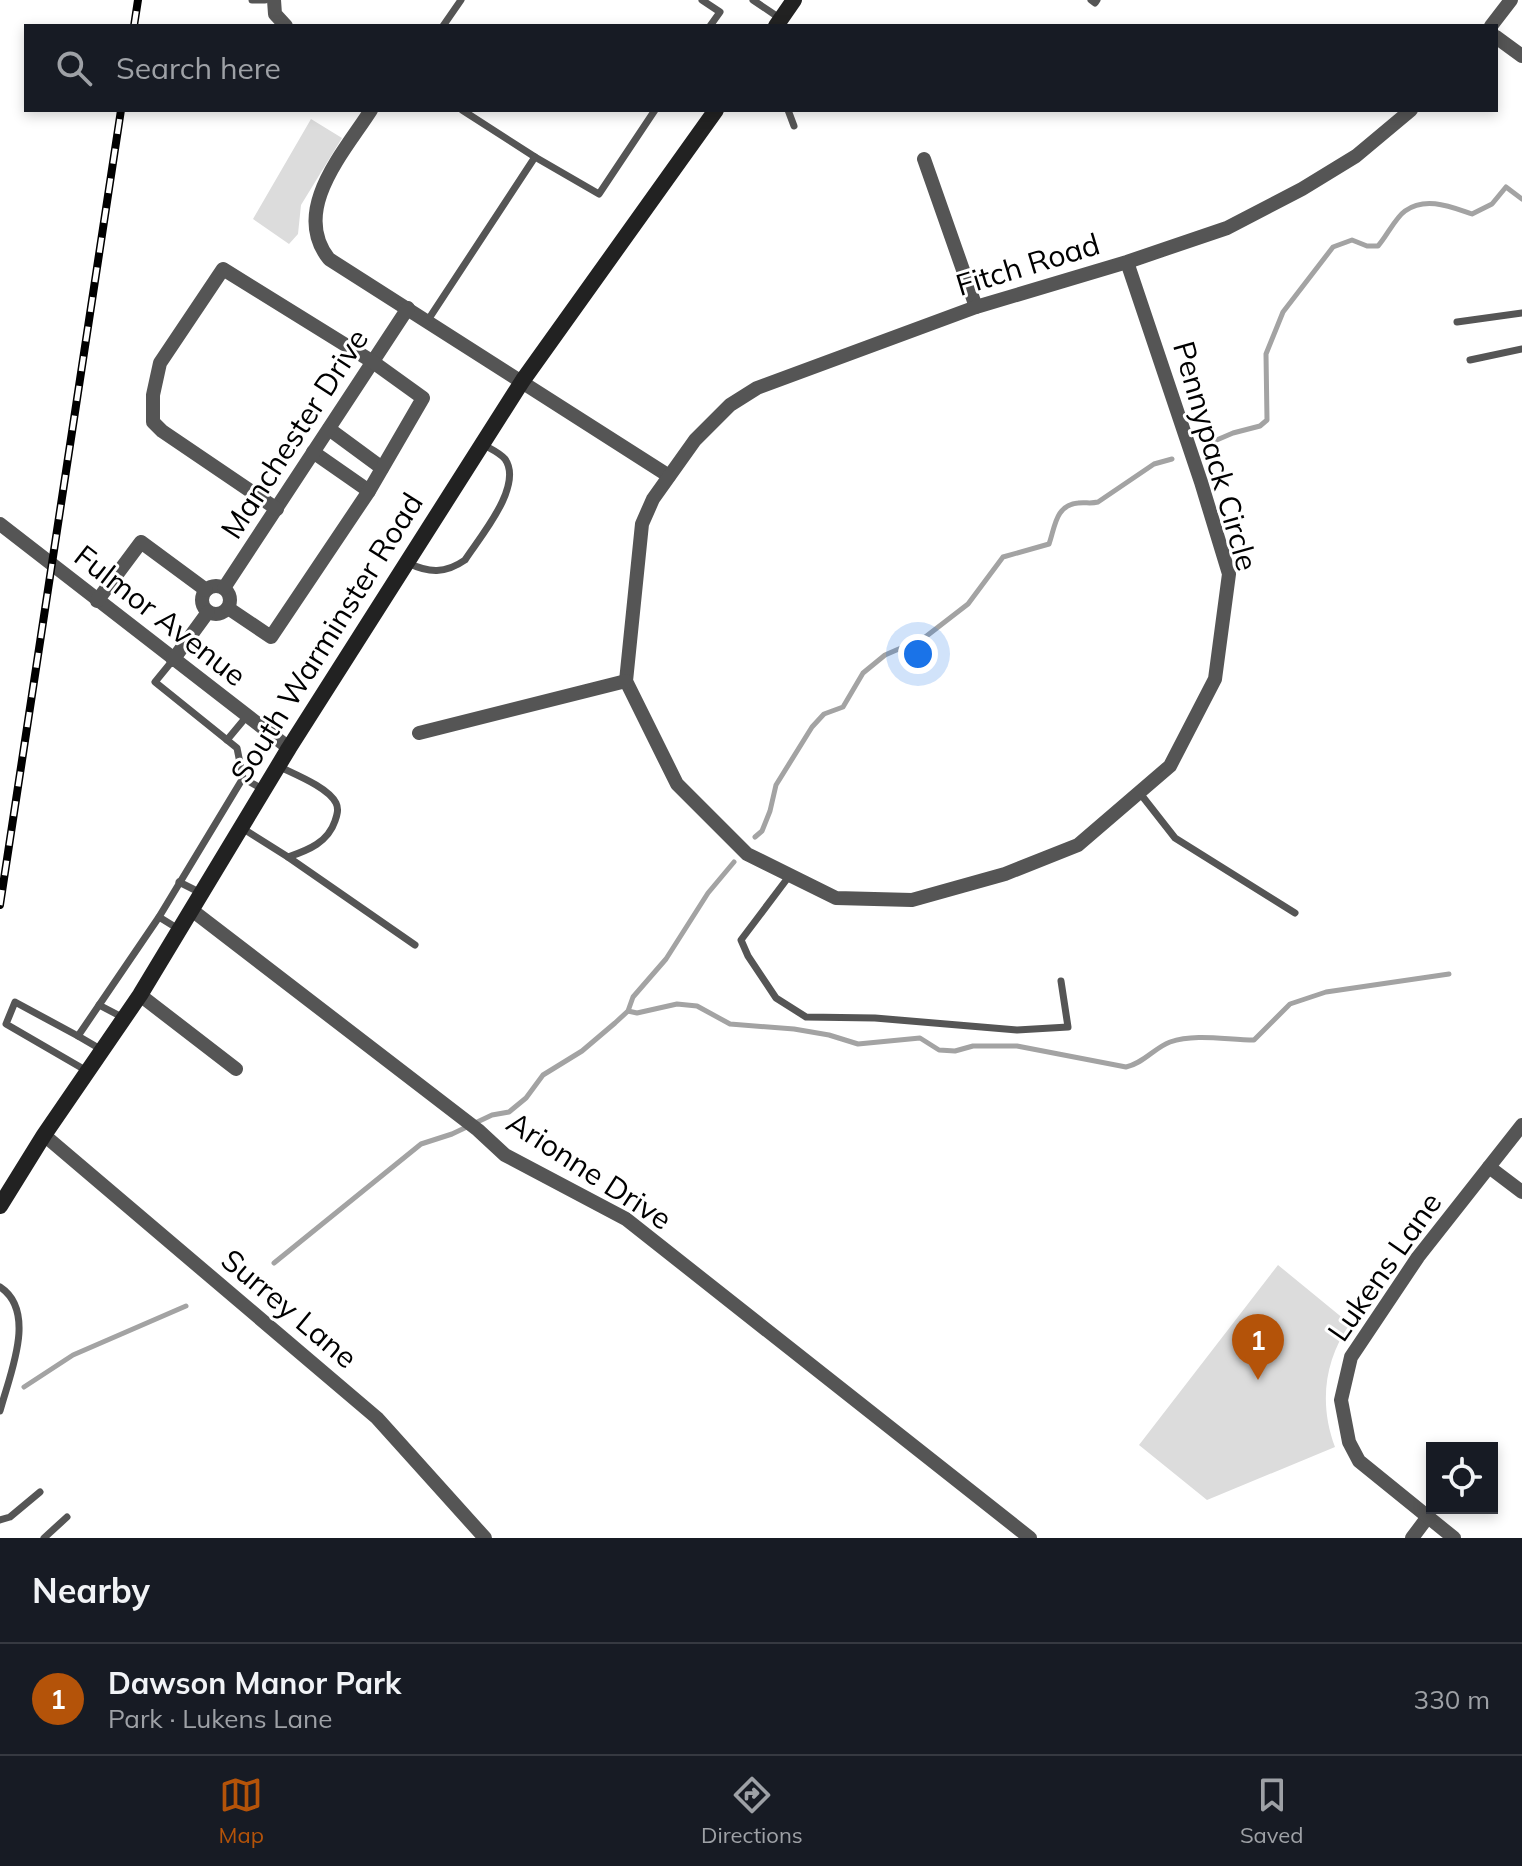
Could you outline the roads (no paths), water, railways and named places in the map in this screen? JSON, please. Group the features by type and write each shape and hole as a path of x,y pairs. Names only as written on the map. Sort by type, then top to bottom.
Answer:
{"street":[{"path":"274,0 275,14 284,24"},
{"path":"778,22 794,0"},
{"path":"1493,24 1511,0"},
{"path":"1498,38 1522,56"},
{"path":"370,112 322,186 318,201 318,238 329,259 669,476 653,499 642,524 626,681 419,733"},
{"name":"South Warminster Road","path":"0,1206 44,1135 140,995 289,748 523,380 715,112"},
{"name":"Fitch Road","path":"669,476 695,440 730,405 757,388 976,307 1127,262 1227,228 1302,189 1356,156 1409,112"},
{"path":"924,159 976,307"},
{"name":"Pennypack Circle","path":"626,681 677,784 747,854 836,898 912,900 1005,874 1078,845 1170,766 1215,679 1229,574 1127,262"},
{"path":"228,608 271,637 369,491 423,398 373,362 223,269 160,363 153,395 153,422 277,509"},
{"name":"Manchester Drive","path":"224,588 408,308"},
{"path":"329,429 382,468"},
{"path":"313,452 369,491"},
{"name":"Fulmor Avenue","path":"0,524 289,748"},
{"path":"97,601 141,542 206,590"},
{"path":"215,585 224,588 231,599 228,608 217,614 208,612 202,599 206,590 215,585"},
{"path":"173,660 208,612"},
{"name":"Arionne Drive","path":"193,911 478,1130 505,1155 626,1219 1030,1538"},
{"path":"140,995 236,1069"},
{"name":"Lukens Lane","path":"1454,1538 1359,1461 1349,1442 1341,1400 1351,1357 1418,1257 1522,1125"},
{"name":"Surrey Lane","path":"44,1135 377,1418 485,1538"},
{"path":"1489,1167 1522,1192"},
{"path":"1412,1538 1427,1518"}],"lane":[{"path":"252,0 265,0"},
{"path":"444,24 461,0"},
{"path":"702,0 720,12 711,24"},
{"path":"753,0 778,22"},
{"path":"465,112 599,194 654,112"},
{"path":"789,112 794,126"},
{"path":"428,320 535,157"},
{"path":"1457,322 1522,313"},
{"path":"1470,360 1522,349"},
{"path":"407,563 435,572 456,566 465,560 505,500 507,464 503,457 483,443"},
{"path":"78,1036 159,917 243,778 237,748 155,682 173,660"},
{"path":"227,740 247,716"},
{"path":"278,766 315,785 335,801 338,811 330,835 305,851 288,857"},
{"path":"243,778 264,790"},
{"path":"1139,792 1175,838 1295,913"},
{"path":"242,828 415,945"},
{"path":"790,875 741,940 776,998 806,1017 875,1018 1017,1030 1068,1027 1061,981"},
{"path":"179,882 203,894"},
{"path":"159,917 180,930"},
{"path":"87,1071 6,1024 15,1002 102,1050"},
{"path":"99,1005 124,1018"},
{"path":"0,1287 12,1295 19,1315 18,1339 0,1411"},
{"path":"0,1520 10,1517 40,1492"},
{"path":"44,1538 67,1517"}],"waterway":[{"path":"1205,445 1260,426 1267,420 1266,354 1283,312 1333,247 1352,240 1367,246 1378,246 1401,214 1421,204 1438,204 1472,214 1492,204 1506,187 1522,199"},
{"path":"755,837 762,831 776,785 812,727 824,714 843,707 863,673 885,655 924,638 968,604 1003,557 1049,544 1057,518 1065,508 1078,503 1098,502 1154,464 1172,459"},
{"path":"274,1263 421,1144 452,1134 492,1115 509,1112 526,1098 543,1075 582,1051 615,1023 628,1011 633,997 666,959 708,893 734,862"},
{"path":"628,1011 637,1013 677,1004 697,1006 730,1024 794,1029 858,1044 920,1038 939,1050 1017,1046 1126,1067 1180,1039 1254,1040 1290,1004 1326,992 1449,974"},
{"path":"24,1387 73,1355 186,1306"}],"railway":[{"path":"134,24 138,0"},
{"path":"0,905 121,112"}],"place":[{"name":"Dawson Manor Park","path":"1258,1380"}]}
